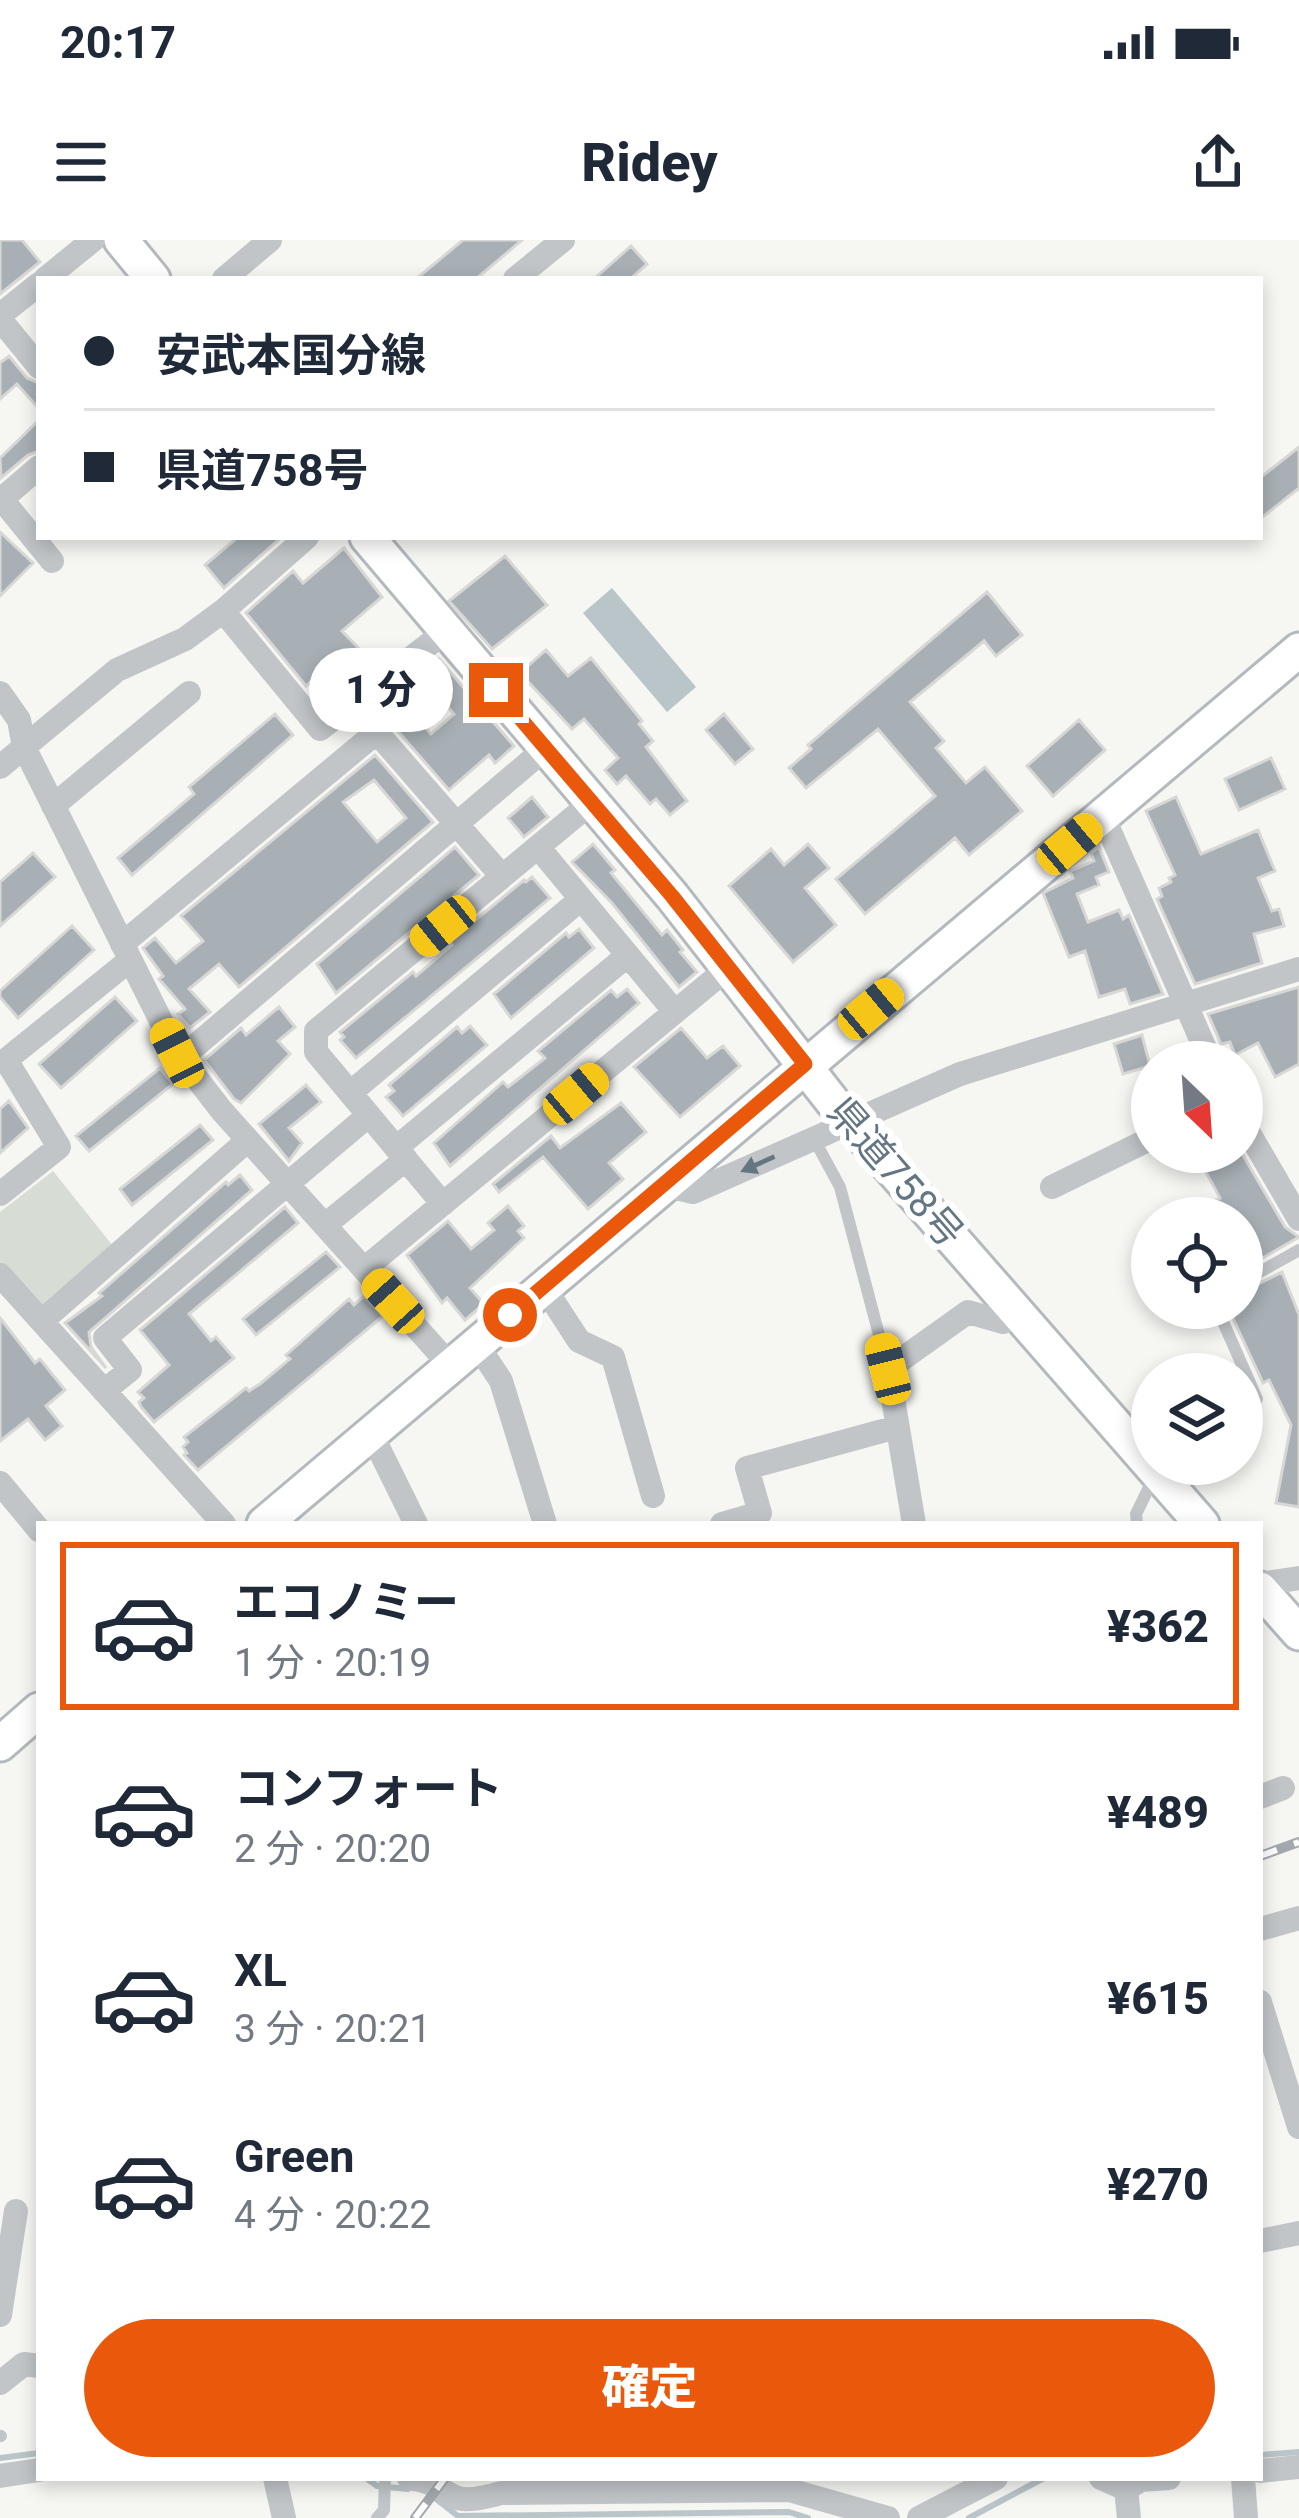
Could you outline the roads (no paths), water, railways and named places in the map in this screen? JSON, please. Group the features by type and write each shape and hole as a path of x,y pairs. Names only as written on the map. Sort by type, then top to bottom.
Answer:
{"main road":[{"path":"121,240 151,276"},
{"name":"県道758号","path":"370,540 592,802 851,1123 1131,1436"},
{"path":"267,1521 1299,650"},
{"name":"県道758号","path":"1173,1485 1200,1521"},
{"path":"1263,1591 1299,1633"},
{"path":"0,1744 36,1713"}],"street":[{"path":"228,276 270,240"},
{"path":"519,276 563,240"},
{"path":"47,276 80,244"},
{"path":"36,286 0,317 36,363"},
{"path":"33,526 1,498 36,469"},
{"path":"41,540 52,561"},
{"path":"0,767 117,670 185,638 223,611 305,540"},
{"path":"223,611 320,728 446,631"},
{"path":"0,693 20,720 24,747 181,1058 248,1141 364,1269 501,1382 543,1521"},
{"path":"53,806 189,693"},
{"path":"352,704 494,867"},
{"path":"0,1194 59,1147 6,1060 376,732"},
{"path":"181,1058 546,748"},
{"path":"443,1204 316,1052 316,1031 592,802"},
{"path":"1103,816 1201,1041"},
{"path":"538,847 675,1012"},
{"path":"350,1093 581,899"},
{"path":"325,1226 628,955"},
{"path":"364,1269 728,968"},
{"path":"663,1185 693,1192 960,1074 1299,969"},
{"path":"104,1391 130,1370 105,1339 369,1115"},
{"path":"42,1321 248,1141"},
{"path":"1052,1186 1131,1148"},
{"path":"1263,1157 1299,1220"},
{"path":"0,1275 221,1521"},
{"path":"544,1287 579,1341 613,1357 653,1496"},
{"path":"913,1521 888,1369 968,1312 1003,1322 1019,1312"},
{"path":"732,1521 760,1513 746,1468 897,1426"},
{"path":"370,1433 414,1521"},
{"path":"0,1483 36,1526"},
{"path":"1263,1586 1299,1578"},
{"path":"1263,1928 1299,1918"},
{"path":"1263,2012 1299,2127"},
{"path":"0,2315 18,2212"},
{"path":"1263,2240 1299,2233"},
{"path":"0,2383 25,2364 36,2366"},
{"path":"1263,2470 1299,2468"},
{"path":"0,2476 36,2470"},
{"path":"276,2481 284,2518"},
{"path":"430,2481 467,2503 541,2485 789,2490 888,2518"},
{"path":"919,2518 990,2481"},
{"path":"1108,2481 1126,2489"},
{"path":"1126,2489 1139,2481"},
{"path":"1243,2481 1246,2518"},
{"path":"1126,2489 1129,2518"}],"lane":[{"path":"814,1139 840,1186 888,1369"},
{"path":"1263,1270 1299,1250"},
{"path":"1136,1521 1151,1485"},
{"path":"377,2518 384,2510 386,2481"}],"waterway":[{"path":"1263,2455 1299,2452"},
{"path":"0,2458 36,2453"},
{"path":"370,2481 408,2489"},
{"path":"969,2518 1038,2481"},
{"path":"436,2499 458,2516 789,2512 808,2518"}],"railway":[{"path":"1263,1855 1299,1842"},
{"path":"415,2518 443,2481"}]}
